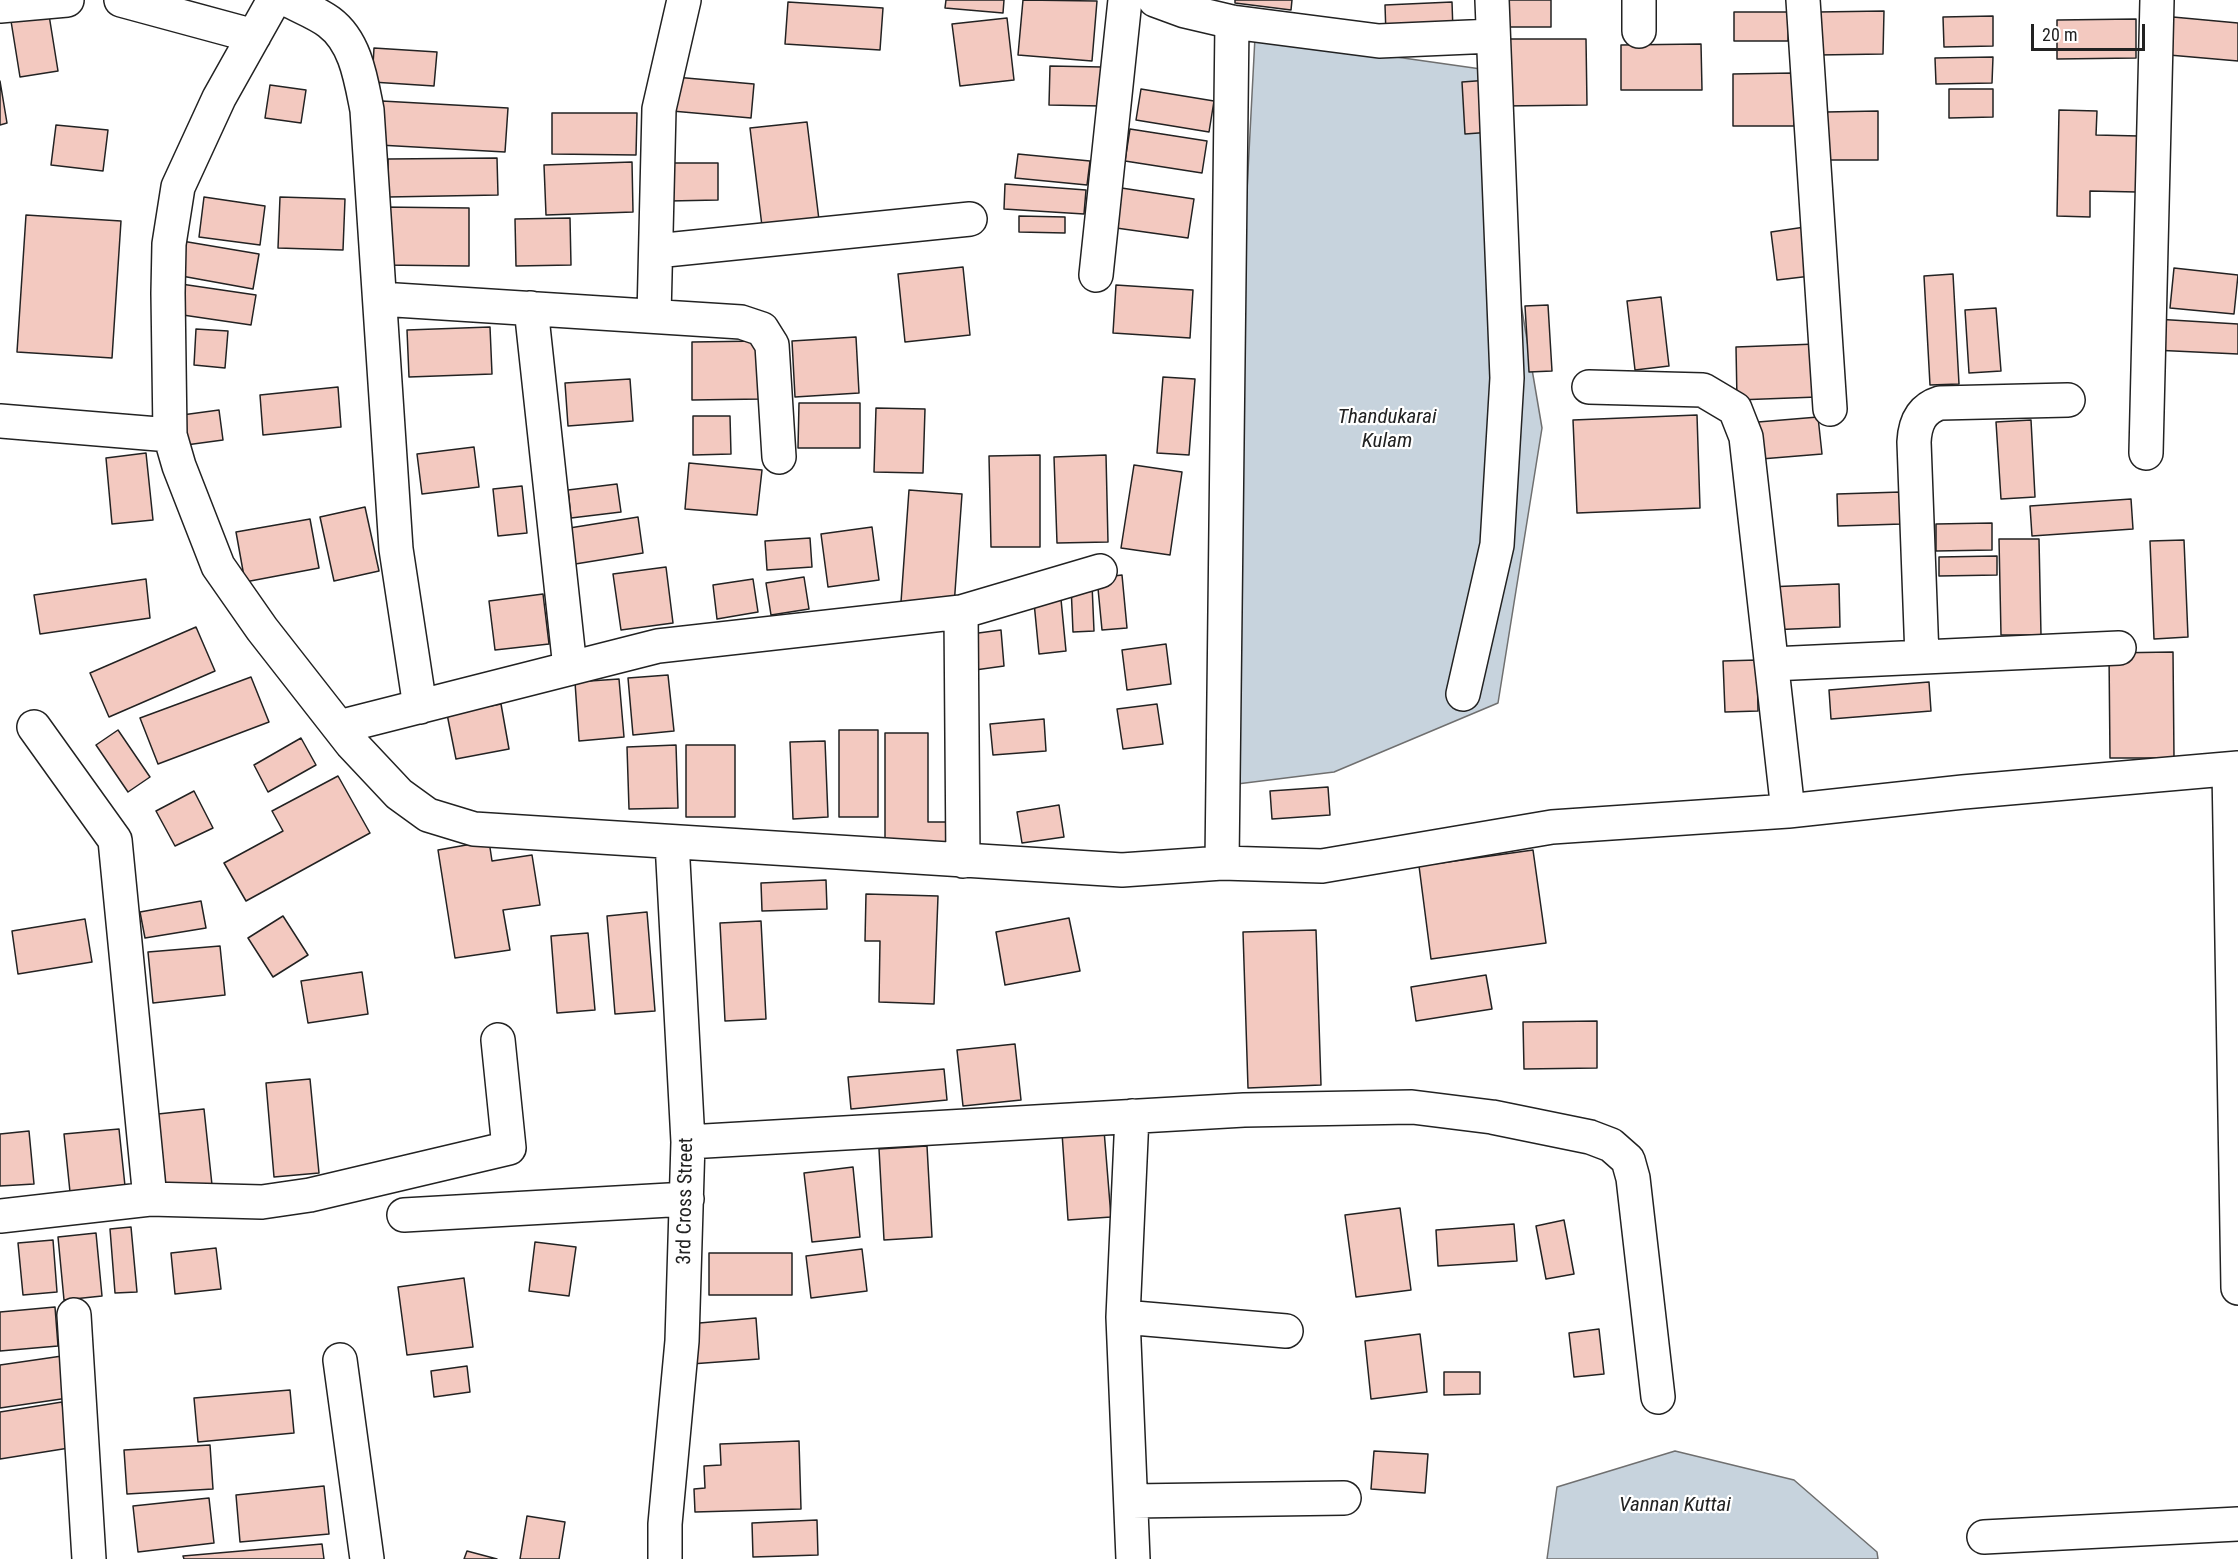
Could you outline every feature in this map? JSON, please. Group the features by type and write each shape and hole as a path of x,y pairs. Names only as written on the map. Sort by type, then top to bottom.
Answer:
{"street":[{"path":"0,6 67,0"},
{"path":"121,0 254,36"},
{"path":"274,0 219,98 178,187 169,244 170,435 179,466 218,566 262,629 339,728 399,794 428,814 474,829 963,861 1122,870 1222,863 1322,866 1552,828 1788,810 1963,792 2234,769 2238,1288"},
{"path":"288,0 330,23 348,46 359,71 367,110 396,549 420,707"},
{"path":"654,316 658,109 684,0"},
{"path":"1096,275 1125,0"},
{"path":"1155,0 1185,11 1232,22 1378,41 1493,36"},
{"path":"1463,694 1497,545 1508,378 1492,0"},
{"path":"1803,0 1830,409"},
{"path":"2146,453 2157,0"},
{"path":"1222,863 1232,22"},
{"path":"656,251 970,219"},
{"path":"380,299 741,322 762,329 772,345 779,457"},
{"path":"531,308 570,668"},
{"path":"1589,387 1703,390 1735,409 1746,437 1788,810"},
{"path":"1922,657 1914,442 1915,429 1920,416 1930,406 1940,403 2068,400"},
{"path":"0,421 170,435"},
{"path":"339,728 658,645 961,612 1100,571"},
{"path":"961,612 963,861"},
{"path":"1772,664 2119,648"},
{"path":"34,727 115,840 150,1199"},
{"name":"3rd Cross Street","path":"665,1559 665,1524 682,1341 688,1142 672,842"},
{"path":"0,1216 150,1199 262,1202 310,1195 509,1148 498,1040"},
{"path":"688,1142 1244,1110 1412,1107 1492,1117 1590,1137 1611,1145 1628,1160 1633,1178 1658,1398"},
{"path":"1132,1116 1123,1317 1133,1559"},
{"path":"404,1215 687,1199"},
{"path":"74,1315 89,1559"},
{"path":"1123,1317 1286,1331"},
{"path":"340,1360 367,1559"},
{"path":"1132,1501 1344,1498"},
{"path":"1984,1537 2238,1524"}],"water":[{"name":"Thandukarai Kulam","path":"1255,37 1481,69 1542,428 1498,703 1334,772 1237,784 1219,729"},
{"name":"Vannan Kuttai","path":"1675,1451 1794,1480 1877,1552 1878,1559 1547,1559 1557,1487"}],"building":[{"path":"946,0 1004,0 1003,13 945,8"},
{"path":"1023,0 1097,1 1092,61 1018,55"},
{"path":"1235,0 1292,0 1291,10 1235,3"},
{"path":"1505,0 1551,0 1551,27 1505,27"},
{"path":"788,2 883,8 880,50 785,44"},
{"path":"1452,2 1453,32 1386,35 1385,5"},
{"path":"1884,11 1883,54 1818,55 1818,12"},
{"path":"1734,12 1789,12 1788,41 1734,41"},
{"path":"49,15 58,71 20,77 11,21"},
{"path":"1993,16 1993,46 1944,47 1943,17"},
{"path":"2173,17 2238,23 2238,61 2169,55"},
{"path":"1007,18 1014,80 960,86 952,24"},
{"path":"2136,19 2136,58 2057,59 2057,20"},
{"path":"1503,39 1586,39 1587,105 1503,106"},
{"path":"1701,44 1702,90 1621,90 1621,45"},
{"path":"374,48 437,52 434,86 372,82"},
{"path":"1993,57 1992,83 1936,84 1935,58"},
{"path":"1050,66 1102,67 1101,106 1049,105"},
{"path":"1794,73 1794,126 1733,126 1733,74"},
{"path":"675,77 754,84 751,118 672,111"},
{"path":"1489,80 1492,132 1465,134 1462,82"},
{"path":"0,81 7,123 0,125"},
{"path":"270,85 306,90 301,123 265,118"},
{"path":"1141,89 1214,101 1209,132 1136,120"},
{"path":"1949,89 1993,89 1993,117 1949,118"},
{"path":"382,101 508,108 505,152 379,145"},
{"path":"2059,110 2097,111 2096,135 2139,136 2137,192 2090,191 2090,217 2057,216"},
{"path":"1878,111 1878,160 1826,160 1826,112"},
{"path":"552,113 637,113 636,155 552,154"},
{"path":"807,122 819,220 762,226 750,128"},
{"path":"56,125 108,130 103,171 51,165"},
{"path":"1130,129 1207,141 1202,173 1125,161"},
{"path":"1018,154 1090,161 1087,185 1015,178"},
{"path":"497,158 498,195 388,197 388,159"},
{"path":"632,162 633,212 546,215 544,165"},
{"path":"668,163 718,163 718,200 669,201"},
{"path":"1005,184 1086,190 1084,214 1004,209"},
{"path":"1115,187 1194,199 1188,238 1109,227"},
{"path":"204,197 265,206 260,245 199,237"},
{"path":"280,197 345,199 343,250 278,248"},
{"path":"381,207 469,208 469,266 380,265"},
{"path":"26,215 121,221 112,358 17,352"},
{"path":"1019,216 1065,217 1065,233 1019,232"},
{"path":"570,218 571,265 516,266 515,219"},
{"path":"1805,227 1811,276 1777,280 1771,232"},
{"path":"182,241 259,254 253,289 176,275"},
{"path":"963,267 970,335 905,342 898,274"},
{"path":"2174,268 2238,275 2234,314 2170,308"},
{"path":"1953,274 1959,384 1930,385 1924,276"},
{"path":"181,284 256,295 251,325 176,314"},
{"path":"1116,285 1193,290 1190,338 1113,333"},
{"path":"1661,297 1669,366 1635,370 1627,301"},
{"path":"1548,305 1552,371 1529,372 1525,306"},
{"path":"1996,308 2001,371 1969,373 1965,310"},
{"path":"2155,319 2238,324 2238,354 2153,350"},
{"path":"490,327 492,374 409,377 407,330"},
{"path":"196,329 228,331 225,368 194,365"},
{"path":"856,337 859,393 795,397 792,341"},
{"path":"761,341 762,399 692,400 692,342"},
{"path":"1816,344 1817,397 1737,400 1736,347"},
{"path":"1163,377 1195,379 1189,455 1157,453"},
{"path":"630,379 633,421 568,426 565,383"},
{"path":"338,387 341,427 263,435 260,395"},
{"path":"799,403 860,403 860,448 798,448"},
{"path":"876,408 925,409 923,473 874,472"},
{"path":"219,410 223,440 186,445 182,415"},
{"path":"1697,415 1700,508 1577,513 1573,420"},
{"path":"693,416 730,416 731,454 693,455"},
{"path":"1818,417 1822,454 1761,459 1758,422"},
{"path":"2031,420 2035,497 2001,499 1996,422"},
{"path":"474,447 479,487 422,494 417,454"},
{"path":"146,453 153,520 112,524 106,458"},
{"path":"1040,455 1040,547 991,547 989,456"},
{"path":"1106,455 1108,542 1057,543 1054,457"},
{"path":"689,463 762,470 757,515 685,509"},
{"path":"1134,465 1182,472 1170,555 1121,548"},
{"path":"617,484 621,512 571,518 568,490"},
{"path":"522,486 527,533 498,536 493,489"},
{"path":"909,490 962,494 954,606 901,602"},
{"path":"1901,492 1902,524 1838,526 1837,494"},
{"path":"2131,499 2133,529 2032,536 2030,506"},
{"path":"365,507 379,571 334,581 320,517"},
{"path":"638,517 643,553 563,566 557,530"},
{"path":"310,519 319,568 245,582 236,532"},
{"path":"1992,523 1992,550 1936,551 1936,524"},
{"path":"872,527 879,580 828,587 821,534"},
{"path":"810,538 812,567 767,570 765,541"},
{"path":"1999,539 2039,539 2041,635 2001,635"},
{"path":"2184,540 2188,637 2154,639 2150,541"},
{"path":"1997,556 1997,575 1939,576 1939,557"},
{"path":"666,567 673,623 621,630 613,574"},
{"path":"1122,575 1127,628 1102,630 1097,578"},
{"path":"804,577 809,609 771,615 766,583"},
{"path":"146,579 150,618 40,634 34,595"},
{"path":"753,579 758,612 717,619 713,585"},
{"path":"1092,584 1094,631 1073,632 1071,585"},
{"path":"1839,584 1840,627 1769,630 1767,587"},
{"path":"1060,589 1066,651 1039,654 1033,592"},
{"path":"543,594 549,644 495,650 489,601"},
{"path":"196,627 215,671 109,717 90,673"},
{"path":"1001,630 1004,666 975,670 971,634"},
{"path":"1166,644 1171,684 1127,690 1122,650"},
{"path":"2173,652 2174,758 2110,758 2109,653"},
{"path":"1757,660 1758,711 1725,712 1723,661"},
{"path":"668,675 674,731 633,735 628,678"},
{"path":"251,677 269,722 158,764 140,718"},
{"path":"619,679 624,737 579,741 575,682"},
{"path":"1929,682 1931,711 1831,719 1829,690"},
{"path":"501,704 509,749 456,759 447,714"},
{"path":"1157,704 1163,744 1123,749 1117,709"},
{"path":"1044,719 1046,751 993,755 990,724"},
{"path":"118,730 150,777 128,792 96,745"},
{"path":"839,730 878,730 878,817 839,817"},
{"path":"885,733 928,733 928,822 961,822 961,844 885,844"},
{"path":"301,738 316,765 268,792 254,765"},
{"path":"825,741 828,817 793,819 790,742"},
{"path":"676,745 678,808 629,809 627,747"},
{"path":"686,745 735,745 735,817 686,817"},
{"path":"338,776 370,833 246,901 224,863 283,831 272,811"},
{"path":"1328,787 1330,815 1272,819 1270,791"},
{"path":"194,791 213,828 175,846 156,811"},
{"path":"1059,805 1064,837 1022,843 1017,812"},
{"path":"489,841 492,861 532,855 540,905 503,910 510,950 455,958 438,850"},
{"path":"1533,850 1546,943 1431,959 1419,866"},
{"path":"826,880 827,909 762,911 761,883"},
{"path":"866,894 938,896 934,1004 879,1002 880,941 865,941"},
{"path":"201,901 206,928 145,938 140,912"},
{"path":"647,912 655,1011 615,1014 607,916"},
{"path":"283,916 308,955 273,977 248,938"},
{"path":"1069,918 1080,971 1005,985 996,932"},
{"path":"85,919 92,962 18,974 12,931"},
{"path":"761,921 766,1019 725,1021 720,923"},
{"path":"1316,930 1321,1085 1248,1088 1243,932"},
{"path":"588,933 595,1010 557,1013 551,936"},
{"path":"220,946 225,995 153,1003 148,952"},
{"path":"362,972 368,1014 308,1023 301,981"},
{"path":"1486,975 1492,1009 1416,1021 1411,987"},
{"path":"1597,1021 1597,1068 1524,1069 1523,1022"},
{"path":"1015,1044 1021,1100 963,1106 957,1050"},
{"path":"944,1069 947,1100 851,1109 848,1077"},
{"path":"310,1079 319,1173 274,1177 266,1083"},
{"path":"204,1109 212,1185 166,1190 158,1114"},
{"path":"119,1129 125,1186 70,1192 64,1134"},
{"path":"1104,1130 1111,1217 1068,1220 1062,1133"},
{"path":"29,1131 34,1184 0,1186 0,1134"},
{"path":"927,1146 932,1237 884,1240 879,1149"},
{"path":"853,1167 860,1237 812,1242 804,1173"},
{"path":"1400,1208 1411,1290 1356,1297 1345,1215"},
{"path":"1564,1220 1574,1274 1546,1279 1536,1226"},
{"path":"1514,1224 1517,1261 1438,1266 1436,1230"},
{"path":"131,1227 137,1292 115,1293 110,1229"},
{"path":"96,1233 102,1296 64,1300 58,1237"},
{"path":"53,1240 57,1292 23,1295 18,1243"},
{"path":"535,1242 576,1247 569,1296 529,1291"},
{"path":"216,1248 221,1289 175,1294 171,1253"},
{"path":"862,1249 867,1291 811,1298 806,1256"},
{"path":"709,1253 792,1253 792,1295 709,1295"},
{"path":"464,1278 473,1347 407,1355 398,1287"},
{"path":"55,1307 58,1346 0,1351 0,1312"},
{"path":"756,1318 759,1359 691,1364 688,1324"},
{"path":"1599,1329 1604,1374 1574,1377 1569,1333"},
{"path":"1420,1334 1427,1392 1371,1399 1365,1341"},
{"path":"62,1356 68,1398 0,1408 0,1365"},
{"path":"467,1366 470,1392 434,1397 431,1371"},
{"path":"1444,1372 1480,1372 1480,1394 1444,1395"},
{"path":"290,1390 294,1433 198,1442 194,1398"},
{"path":"62,1402 69,1448 0,1459 0,1412"},
{"path":"799,1441 801,1509 695,1512 694,1489 705,1488 704,1466 721,1465 720,1444"},
{"path":"210,1445 213,1489 127,1494 124,1450"},
{"path":"1374,1451 1428,1454 1425,1493 1371,1489"},
{"path":"324,1486 329,1534 240,1542 236,1495"},
{"path":"209,1498 214,1543 138,1552 133,1506"},
{"path":"527,1516 565,1522 559,1559 520,1559"},
{"path":"817,1520 818,1555 753,1557 752,1523"},
{"path":"322,1544 324,1559 184,1559 183,1556"},
{"path":"467,1551 497,1559 464,1559"}]}
